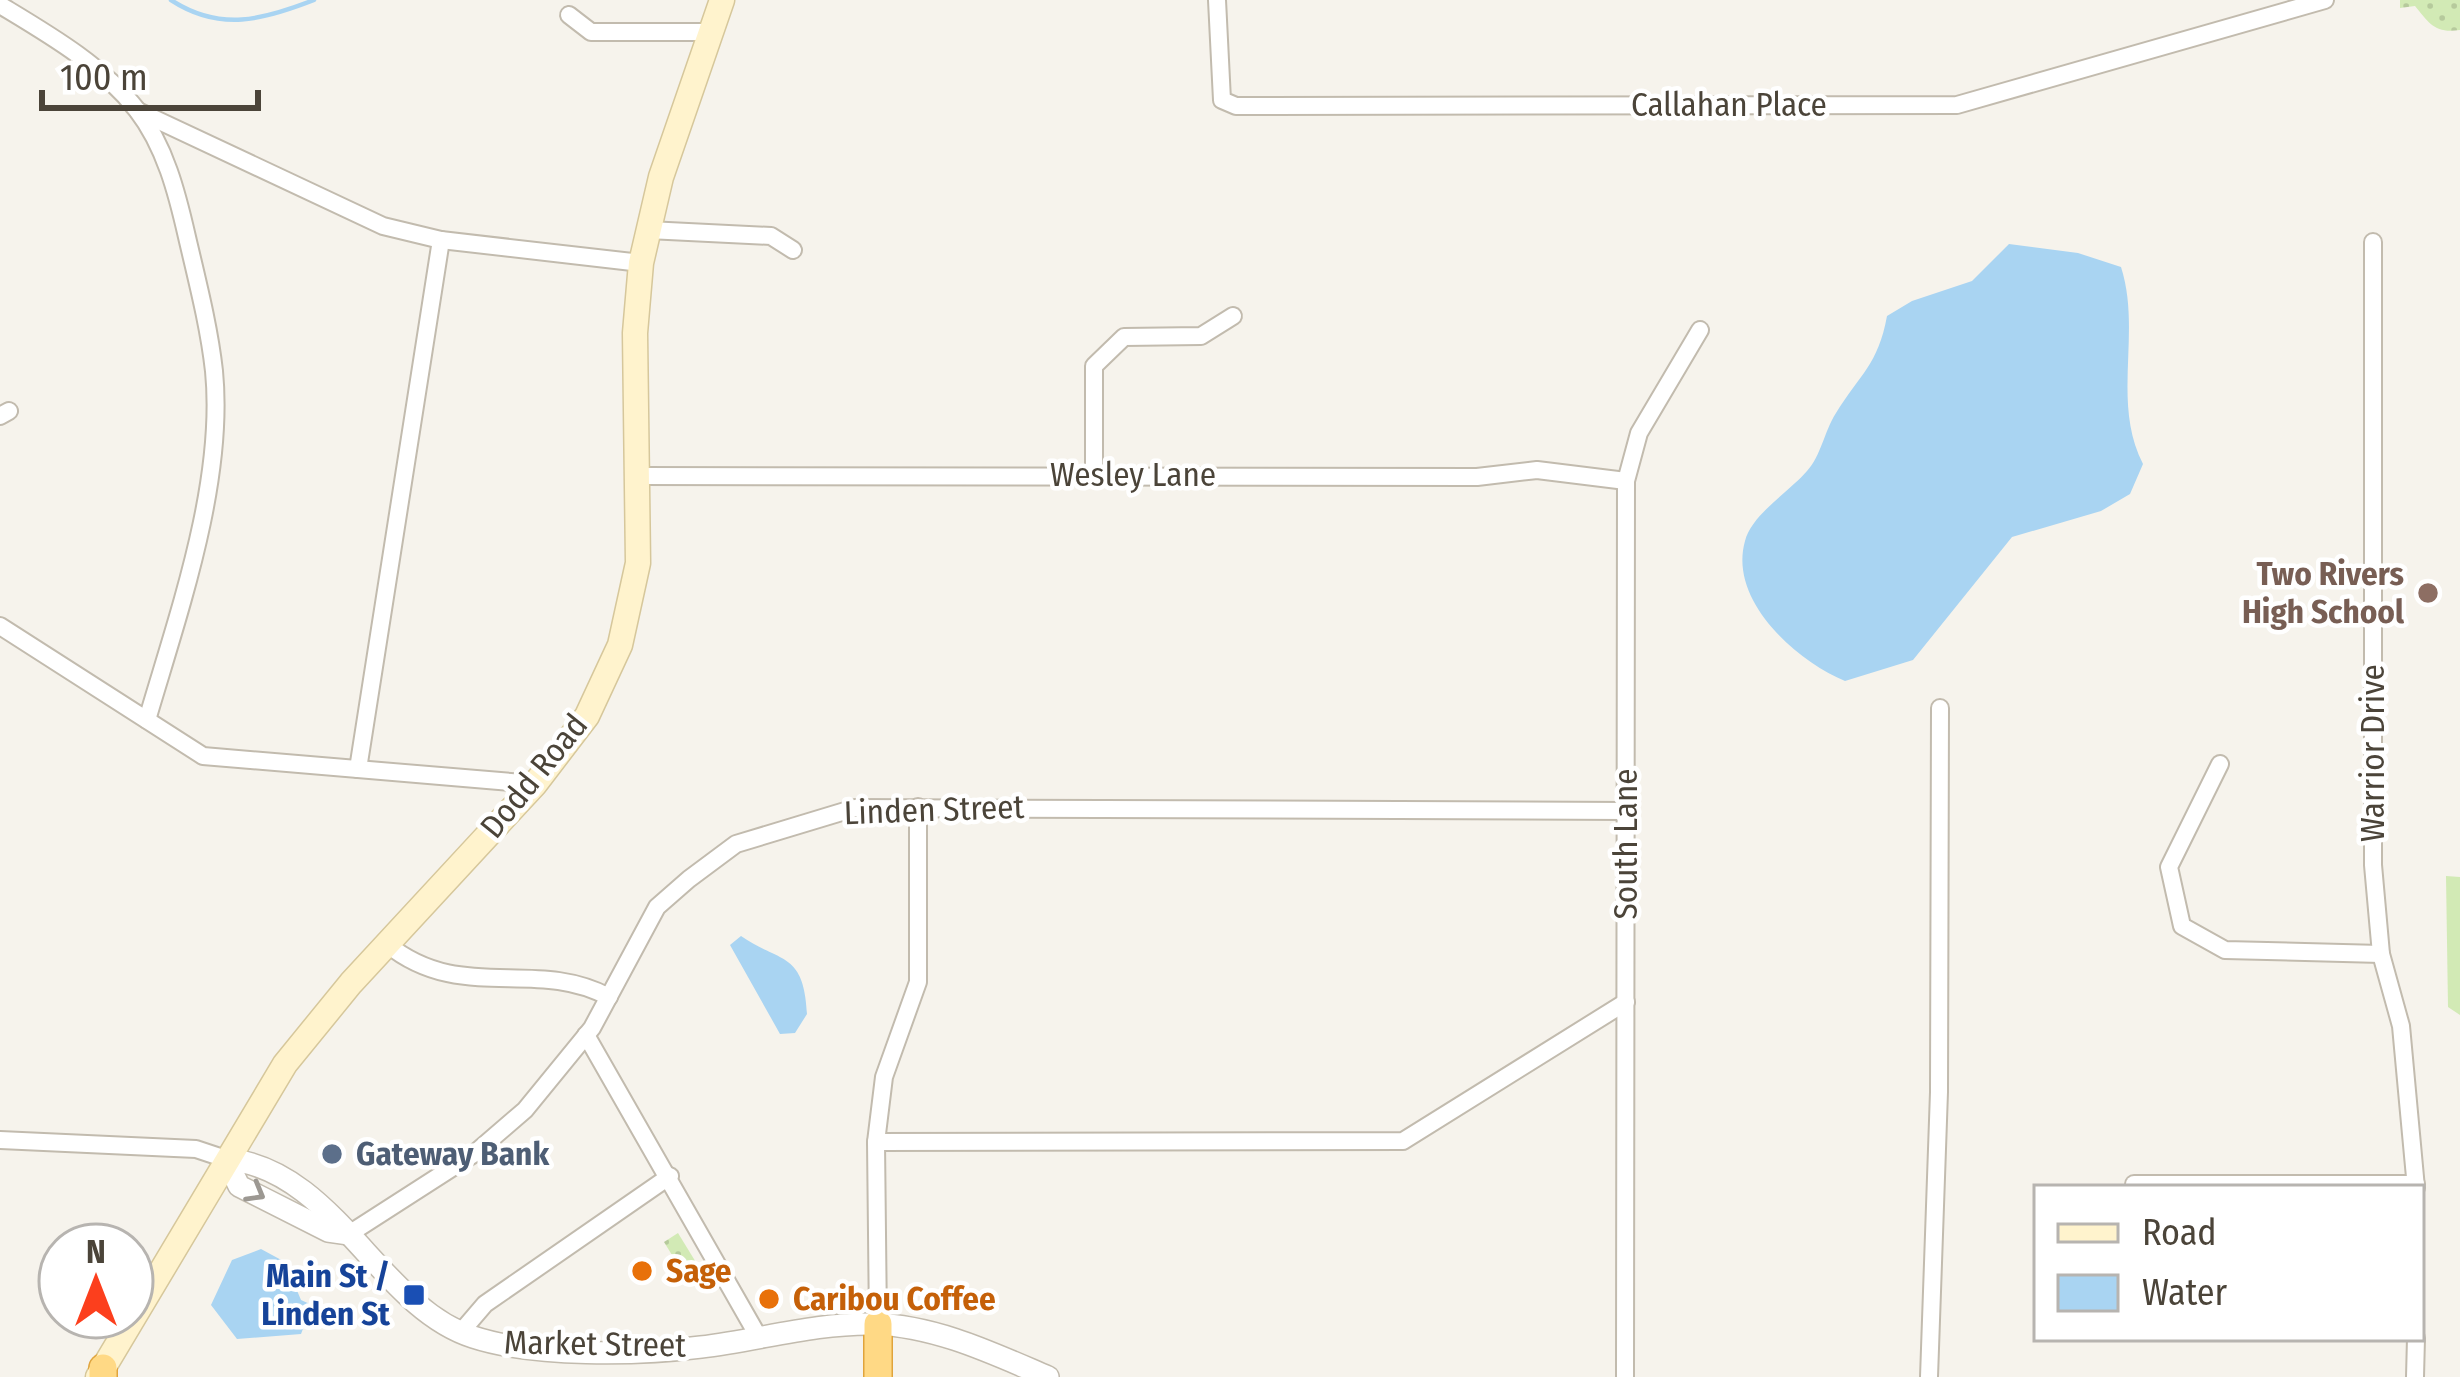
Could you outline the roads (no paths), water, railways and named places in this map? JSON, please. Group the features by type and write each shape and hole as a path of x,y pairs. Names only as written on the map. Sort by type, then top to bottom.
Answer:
{"highway":[{"path":"878,1324 878,1377"}],"main road":[{"name":"Dodd Road","path":"101,1374 285,1064 387,944 535,784 587,716 620,645 638,563 635,333 640,262 722,0"}],"street":[{"name":"Callahan Place","path":"1217,0 1222,100 1236,106 1306,106 1957,104 2325,0"},
{"path":"0,5 64,44 138,111 382,226 441,240 640,262"},
{"path":"569,15 590,32 711,32"},
{"path":"138,111 172,177 214,374 208,470 191,568 147,720"},
{"path":"648,230 771,236 793,250"},
{"path":"358,769 441,240"},
{"name":"Warrior Drive","path":"2373,242 2373,866 2380,953 2401,1026 2416,1185"},
{"path":"1094,474 1094,366 1124,337 1201,336 1233,316"},
{"name":"South Lane","path":"1625,1377 1625,482 1639,434 1700,330"},
{"name":"Wesley Lane","path":"639,476 1478,477 1537,470 1625,482"},
{"path":"0,626 203,756 535,784"},
{"path":"1929,1377 1939,1092 1940,708"},
{"path":"2220,764 2169,867 2182,926 2225,950 2380,953"},
{"path":"878,1324 876,1142 884,1077 918,982 918,807"},
{"name":"Linden Street","path":"349,1234 476,1154 525,1110 586,1035 657,907 736,844 811,817 855,808 918,807 1626,811"},
{"path":"387,944 407,960 442,974 477,981 564,978 608,997"},
{"path":"876,1142 1403,1141 1626,1002"},
{"path":"586,1035 758,1336"},
{"path":"0,1140 196,1149 226,1159"},
{"name":"Market Street","path":"226,1159 239,1186 328,1231 349,1234 420,1302 461,1332 505,1345 700,1347 813,1325 878,1324 932,1332 1048,1377"},
{"path":"461,1332 485,1304 670,1176"},
{"path":"2134,1184 2275,1185"},
{"path":"2415,1377 2416,1341"}],"water":[{"path":"2009,244 2078,253 2121,267 2129,316 2129,416 2143,464 2130,494 2101,511 2012,537 1913,660 1845,681 1807,659 1771,626 1747,585 1742,563 1745,541 1763,513 1812,465 1836,413 1873,358 1887,316 1912,301 1972,281"},
{"path":"741,936 788,962 801,979 807,1014 795,1033 780,1034 730,945"},
{"path":"261,1249 285,1262 301,1300 312,1305 301,1334 237,1339 211,1305 232,1260"}],"waterway":[{"path":"171,0 207,16 242,20 314,0"}],"place":[{"name":"Two Rivers High School","path":"2428,593"},
{"name":"Gateway Bank","path":"332,1154"},
{"name":"Sage","path":"642,1271"},
{"name":"Main St / Linden St","path":"414,1295"},
{"name":"Caribou Coffee","path":"769,1299"}]}
